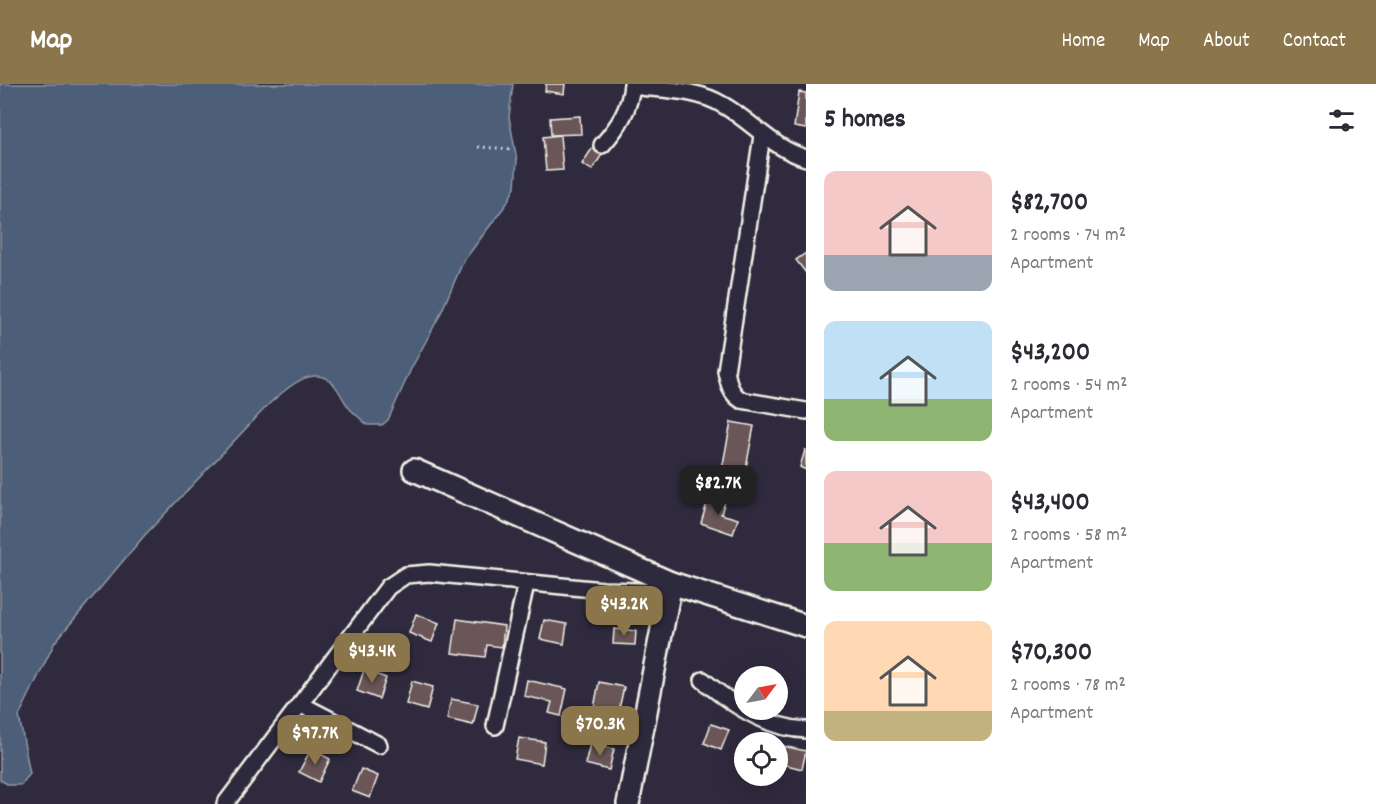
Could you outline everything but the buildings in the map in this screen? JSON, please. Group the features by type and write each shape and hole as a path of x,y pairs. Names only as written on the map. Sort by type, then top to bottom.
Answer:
{"street":[{"path":"602,145 623,118 631,101 632,85 710,98 725,106 762,136 806,158"},
{"path":"762,136 726,372 729,387 741,400 806,411"},
{"path":"414,470 670,587 806,626"},
{"path":"225,804 395,581 417,573 526,584 670,587"},
{"path":"495,726 526,584"},
{"path":"628,804 670,587"},
{"path":"703,680 728,702 760,718 793,729 806,730"},
{"path":"300,704 379,746"}],"path":[{"path":"478,147 514,149"}],"water":[{"path":"0,84 513,84 509,117 517,160 515,187 507,203 463,262 440,315 411,369 388,420 382,425 367,425 350,409 334,385 323,377 307,378 290,386 270,403 144,536 55,642 19,716 30,774 21,785 9,785 0,780"}]}
